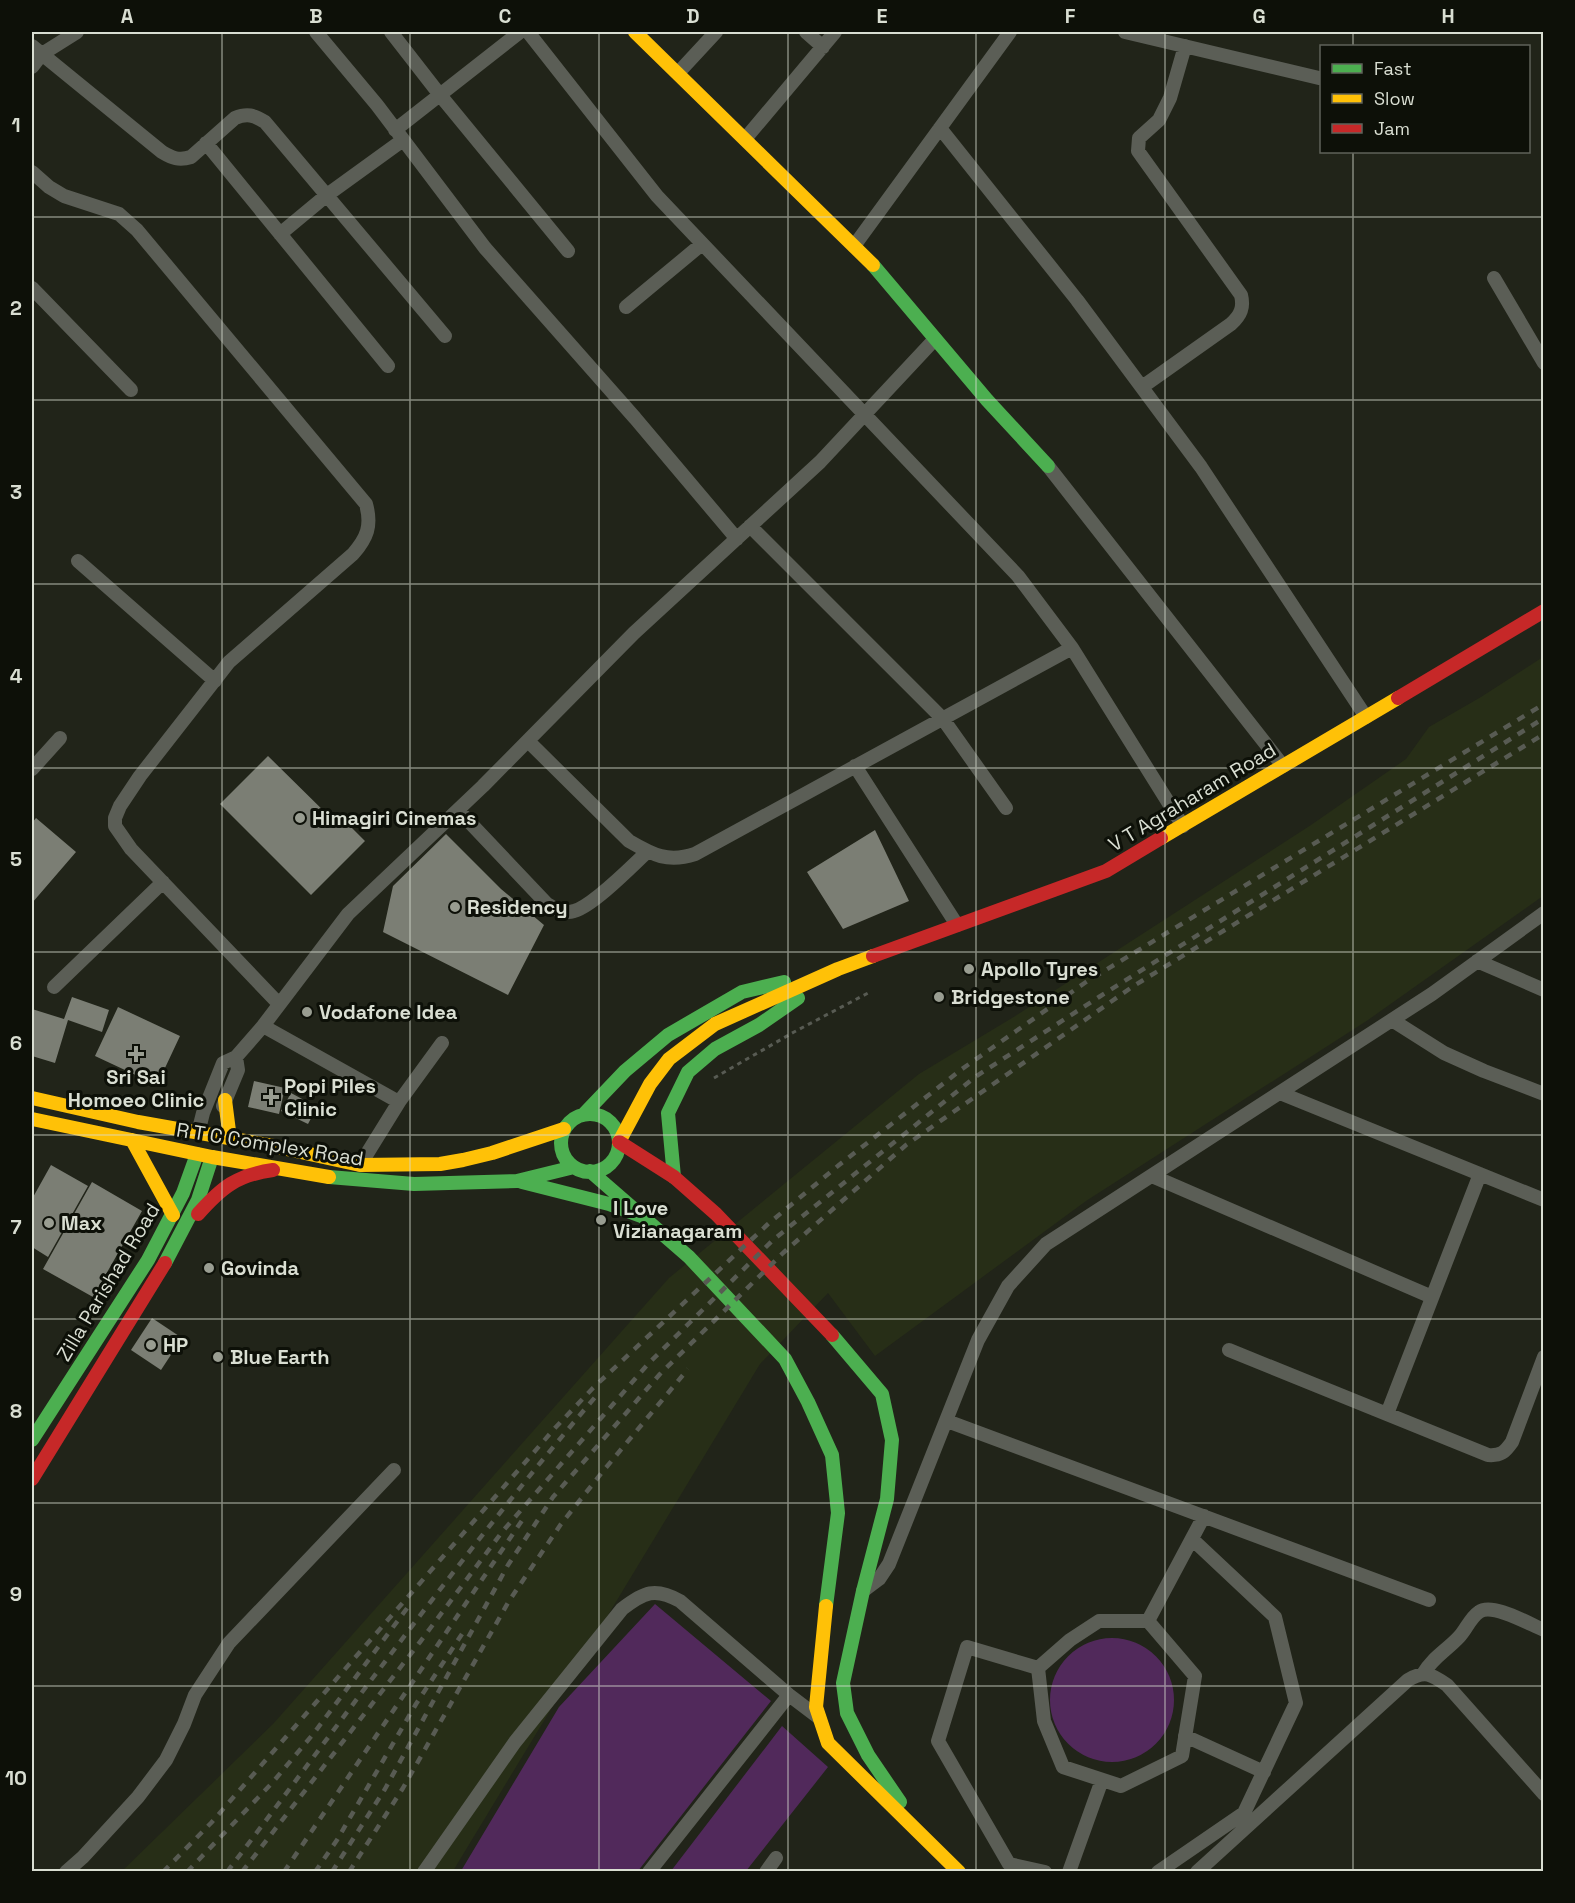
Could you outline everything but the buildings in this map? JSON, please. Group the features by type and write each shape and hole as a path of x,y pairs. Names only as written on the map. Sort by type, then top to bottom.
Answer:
{"main road":[{"path":"635,32 872,263 987,400 1048,466"},
{"name":"V T Agraharam Road","path":"838,969 1106,871 1544,611"},
{"path":"584,1114 625,1071 668,1035 742,992 838,969"},
{"path":"838,969 715,1024 669,1059 650,1084 619,1142 615,1157 608,1165 600,1170 590,1171 574,1167 563,1154 561,1146 564,1129 576,1117 593,1114 610,1122 619,1142 674,1177 716,1214 832,1335 882,1394 892,1440 886,1499 843,1683 846,1713 868,1755 928,1844"},
{"path":"674,1177 668,1113 688,1072 715,1049 759,1025 838,969"},
{"name":"R T C Complex Road","path":"32,1098 138,1122 273,1146 360,1165 440,1164 464,1160 564,1129"},
{"path":"225,1100 230,1139"},
{"name":"R T C Complex Road","path":"32,1119 212,1157 335,1178 414,1184 518,1181 574,1167"},
{"name":"Zilla Parishad Road","path":"32,1440 148,1260 173,1215 192,1172 197,1154 198,1133"},
{"path":"184,1229 202,1191 212,1157 213,1136"},
{"path":"132,1140 173,1215"},
{"path":"184,1229 218,1191 231,1181 252,1172 291,1169"},
{"path":"590,1171 688,1257 785,1359 808,1402 832,1455 838,1513 821,1645 816,1707 818,1717 828,1743 928,1844 959,1872"},
{"path":"518,1181 609,1204 641,1216"},
{"name":"Zilla Parishad Road","path":"32,1479 184,1229"},
{"path":"101,1334 117,1342"}],"street":[{"path":"32,67 37,50 77,32"},
{"path":"316,32 399,135 485,248 635,418 737,539"},
{"path":"391,32 568,251"},
{"path":"280,234 399,135 440,95 520,32"},
{"path":"528,32 657,196 1018,576 1072,648 1183,825"},
{"path":"678,73 716,32"},
{"path":"806,32 824,47"},
{"path":"745,139 835,32"},
{"path":"854,246 1010,32"},
{"path":"1125,32 1319,78"},
{"path":"1142,387 1231,324 1239,317 1243,303 1241,295 1138,151 1139,138 1159,120 1170,98 1185,46"},
{"path":"37,50 169,156 176,159 183,160 190,157 235,118 250,114 258,117 265,122 446,336"},
{"path":"940,128 1077,300 1201,467 1366,717"},
{"path":"206,143 387,366"},
{"path":"32,172 64,196 118,214 137,230 366,504 370,517 368,531 353,554 229,663 140,776 120,806 115,818 115,826 121,836 279,1004"},
{"path":"626,307 702,244"},
{"path":"1494,278 1544,363"},
{"path":"32,288 130,390"},
{"path":"198,1133 203,1113 223,1063 236,1057 263,1026 348,914 458,810 634,633 820,462 935,339"},
{"path":"1048,466 1283,766"},
{"path":"750,526 943,718 1006,808"},
{"path":"78,561 215,681"},
{"path":"528,741 629,841 647,852 675,859 695,854 1072,648"},
{"path":"32,769 60,738"},
{"path":"855,766 957,925"},
{"path":"458,810 548,904 563,912 572,912 587,905 647,852"},
{"path":"54,987 163,882"},
{"path":"863,1591 879,1579 889,1564 978,1340 1008,1286 1046,1244 1432,994 1544,913"},
{"path":"1477,961 1544,990"},
{"path":"1392,1020 1444,1053 1544,1094"},
{"path":"263,1026 399,1102"},
{"path":"360,1165 399,1102 442,1043"},
{"path":"213,1136 238,1070 236,1057"},
{"path":"1280,1093 1544,1200"},
{"path":"1387,1414 1479,1174"},
{"path":"1152,1176 1432,1297"},
{"path":"1229,1350 1488,1455 1502,1453 1512,1442 1544,1358"},
{"path":"947,1421 1429,1600"},
{"path":"66,1872 83,1857 138,1797 166,1760 195,1695 229,1643 394,1470"},
{"path":"1148,1621 1204,1516"},
{"path":"1158,1872 1244,1813 1296,1703 1275,1617 1192,1539"},
{"path":"424,1872 515,1742 622,1609 648,1593 659,1592 680,1601 789,1695 818,1717"},
{"path":"1423,1674 1431,1662 1459,1637 1480,1610 1487,1608 1497,1610 1544,1630"},
{"path":"1099,1621 1148,1621 1195,1676 1182,1756 1121,1786 1063,1767 1044,1721 1038,1668 1070,1640 1099,1621"},
{"path":"1038,1668 967,1647 938,1741 1009,1864 1045,1872"},
{"path":"1197,1872 1408,1680 1419,1673 1435,1676 1447,1685 1544,1794"},
{"path":"649,1872 789,1695"},
{"path":"1185,1736 1264,1772"},
{"path":"1069,1872 1102,1780"},
{"path":"766,1872 776,1858"}],"path":[{"path":"705,1083 870,992"}],"shaded area":[{"path":"1543,657 1543,896 1368,1020 1086,1201 875,1356 828,1293 760,1364 453,1871 121,1872 273,1724 669,1278 919,1074 1012,1018 1311,825 1406,759 1429,727"},
{"path":"655,1604 771,1701 638,1871 461,1871 559,1707"},
{"path":"1112,1638 1136,1642 1156,1656 1170,1676 1174,1700 1170,1724 1156,1744 1136,1758 1112,1762 1088,1758 1068,1744 1054,1724 1050,1700 1054,1676 1068,1656 1088,1642"},
{"path":"782,1726 828,1767 746,1871 671,1871"}],"railway":[{"path":"163,1872 211,1823 555,1428 593,1388 768,1224 962,1069 1086,982 1544,704"},
{"path":"242,1872 502,1532 648,1364 773,1240 975,1077 1544,718"},
{"path":"332,1872 385,1789 508,1565 553,1497 660,1374 783,1253 906,1145 1132,987 1544,734"},
{"path":"349,1872 403,1788 509,1601 561,1524 688,1369"},
{"path":"227,1872 501,1511 597,1395"},
{"path":"284,1872 525,1516"},
{"path":"187,1872 273,1782 314,1733 408,1607"},
{"path":"315,1872 337,1840 416,1704 462,1634"}],"traffic: fast":[{"path":"873,265 987,400 1048,466"},
{"path":"584,1114 625,1071 668,1035 742,992 784,982"},
{"path":"674,1177 668,1113 688,1072 715,1049 759,1025 798,998"},
{"path":"590,1114 601,1116 614,1127 619,1143 617,1154 606,1167 590,1172 579,1170 566,1159 561,1143 563,1132 574,1119 590,1114"},
{"path":"32,1440 148,1260 183,1193 197,1154"},
{"path":"165,1263 198,1200 212,1157"},
{"path":"329,1177 414,1184 517,1181 574,1167"},
{"path":"590,1171 689,1257 785,1359 832,1455 838,1513 826,1606"},
{"path":"522,1182 609,1204 641,1216"},
{"path":"832,1335 882,1394 892,1440 887,1499 863,1591 843,1683 847,1713 868,1755 900,1802"}],"traffic: slow":[{"path":"635,32 873,265"},
{"path":"1161,838 1398,698"},
{"path":"619,1142 650,1084 669,1059 715,1024 838,969 873,956"},
{"path":"32,1098 138,1122 273,1146 360,1165 440,1164 463,1160 492,1153 564,1129"},
{"path":"225,1100 230,1139"},
{"path":"32,1119 212,1157 329,1177"},
{"path":"132,1140 173,1215"},
{"path":"826,1606 816,1707 828,1743 959,1872"}],"traffic: jam":[{"path":"1398,698 1544,611"},
{"path":"873,956 1106,871 1161,838"},
{"path":"619,1142 674,1177 716,1214 832,1335"},
{"path":"198,1214 215,1196 231,1184 249,1175 273,1170"},
{"path":"32,1479 165,1263"}],"place":[{"name":"Himagiri Cinemas","path":"300,818"},
{"name":"Residency","path":"455,907"},
{"name":"Apollo Tyres","path":"969,969"},
{"name":"Bridgestone","path":"939,997"},
{"name":"Vodafone Idea","path":"307,1012"},
{"name":"Sri Sai Homoeo Clinic","path":"136,1054"},
{"name":"Popi Piles Clinic","path":"271,1097"},
{"name":"I Love Vizianagaram","path":"601,1220"},
{"name":"Max","path":"49,1223"},
{"name":"Govinda","path":"209,1268"},
{"name":"HP","path":"151,1345"},
{"name":"Blue Earth","path":"218,1357"}]}
